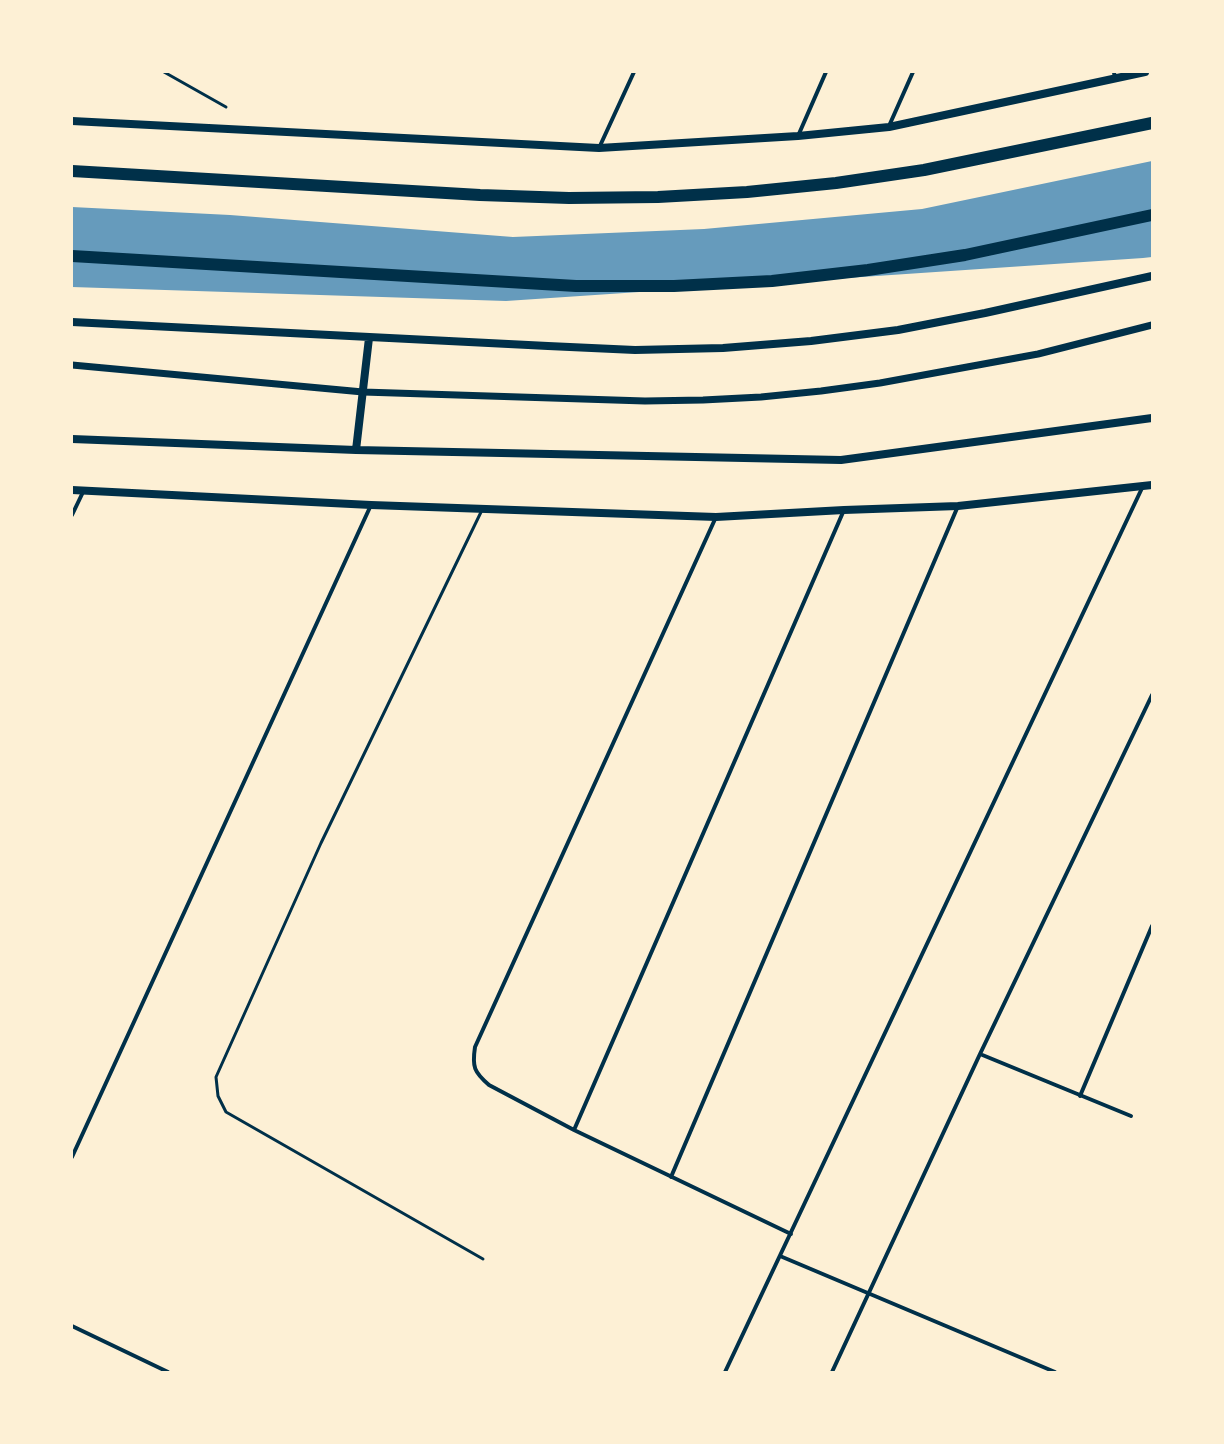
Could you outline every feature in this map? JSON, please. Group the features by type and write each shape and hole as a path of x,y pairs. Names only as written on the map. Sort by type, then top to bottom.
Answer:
{"highway":[{"path":"72,171 480,195 569,198 658,197 747,192 880,177 924,170 1152,123"},
{"path":"72,256 576,286 674,286 772,281 868,270 965,255 1152,215"}],"main road":[{"path":"72,121 599,148 798,136 889,127 1114,75 1145,72"},
{"path":"72,322 369,338 636,350 724,348 811,342 906,328 985,313 1152,276"},
{"path":"356,450 369,338"},
{"path":"72,439 356,450 842,460 1152,418"},
{"path":"72,490 371,505 716,516 958,506 1148,485"}],"street":[{"path":"599,148 634,72"},
{"path":"798,136 826,72"},
{"path":"889,127 913,72"},
{"path":"72,365 363,392 645,400 703,400 821,391 939,373 1038,354 1152,325"},
{"path":"725,1372 1148,485"},
{"path":"72,515 84,490"},
{"path":"72,1157 371,505"},
{"path":"672,1176 958,506"},
{"path":"574,1130 844,510"},
{"path":"716,516 475,1047 473,1062 478,1076 489,1085 574,1130 791,1234"},
{"path":"832,1372 980,1054 1152,695"},
{"path":"1080,1096 1152,926"},
{"path":"980,1054 1131,1116"},
{"path":"780,1256 1055,1372"},
{"path":"72,1326 168,1372"}],"lane":[{"path":"164,72 226,107"},
{"path":"483,509 321,843 216,1077 218,1096 226,1112 483,1259"}],"water":[{"path":"1152,161 1152,257 506,301 72,287 72,207 230,215 513,237 704,229 922,209"}]}
